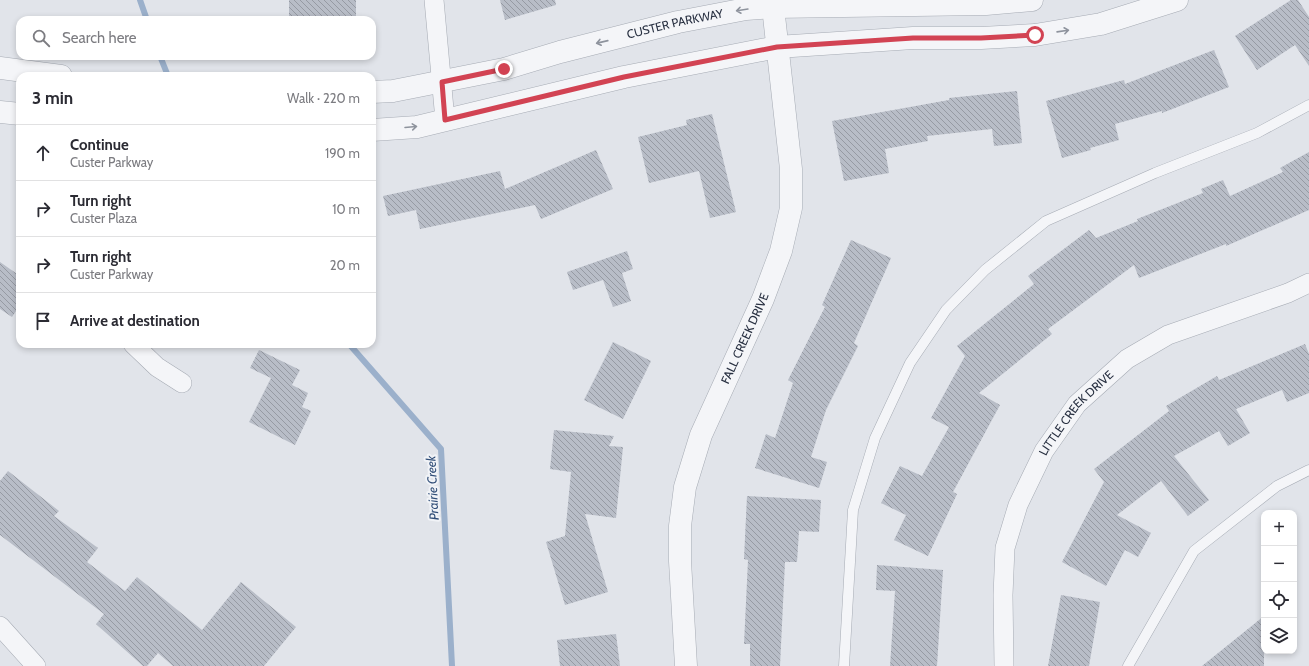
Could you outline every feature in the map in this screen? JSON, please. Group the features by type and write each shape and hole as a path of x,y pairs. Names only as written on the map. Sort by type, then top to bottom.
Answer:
{"street":[{"path":"434,0 445,120"},
{"name":"CUSTER PARKWAY","path":"376,92 393,91 504,69 560,52 678,22 746,9 773,7 979,4 1032,0"},
{"path":"376,130 417,127 624,77 777,47 913,38 981,38 1035,35 1100,24 1177,0"},
{"name":"FALL CREEK DRIVE","path":"686,666 680,547 680,526 685,487 701,435 765,292 781,251 791,208 791,169 773,7"},
{"path":"0,68 28,72"},
{"path":"0,112 16,114"},
{"name":"LITTLE CREEK DRIVE","path":"1004,666 1003,595 1005,548 1018,505 1044,451 1077,404 1127,359 1168,335 1288,293 1309,283"},
{"path":"137,348 157,367 182,383"},
{"path":"0,626 36,666"}],"lane":[{"path":"844,666 853,510 875,438 910,363 946,310 985,270 1046,221 1155,173 1257,133 1309,105"},
{"path":"1128,666 1194,551 1277,486 1309,470"}],"building":[{"path":"289,0 356,0 356,16 289,16"},
{"path":"500,0 555,0 556,5 505,20"},
{"path":"1291,0 1298,0 1309,17 1309,66 1295,45 1257,70 1235,36"},
{"path":"1214,50 1229,87 1162,113 1162,111 1115,124 1119,140 1062,158 1046,101 1124,80 1125,84"},
{"path":"1017,91 1022,143 994,146 992,129 927,136 928,141 885,149 889,173 844,181 832,121 949,100 949,98"},
{"path":"712,114 736,212 710,218 699,171 649,183 638,137 687,125 686,120"},
{"path":"596,150 613,189 541,219 535,205 420,229 416,210 388,216 383,196 500,171 505,189"},
{"path":"1309,152 1309,210 1226,246 1226,244 1139,278 1134,265 1048,329 1052,334 979,393 1000,405 953,492 957,494 928,556 894,540 906,515 881,503 900,466 922,476 949,427 931,418 965,356 957,346 1034,284 1028,276 1089,230 1096,238 1138,221 1137,219 1203,193 1201,189 1223,180 1230,196 1283,172 1280,168"},
{"path":"851,240 891,258 854,343 858,346 826,410 811,457 827,462 819,488 755,468 766,434 775,438 793,383 788,380 825,307 822,305"},
{"path":"627,251 633,269 622,273 631,301 613,307 603,280 573,290 567,272"},
{"path":"0,262 16,273 16,311 12,317 0,309"},
{"path":"613,342 651,361 623,419 584,400"},
{"path":"1305,344 1309,354 1309,393 1287,402 1282,390 1236,409 1250,433 1228,446 1219,431 1174,456 1209,500 1188,516 1161,481 1117,515 1151,533 1138,557 1125,550 1106,586 1062,562 1104,482 1094,469 1169,411 1166,406 1217,376 1219,380"},
{"path":"259,350 300,370 292,385 308,393 302,407 311,411 295,445 249,422 271,378 250,368"},
{"path":"554,430 614,436 609,446 623,447 616,518 585,514 608,592 565,605 546,542 565,536 571,472 550,469"},
{"path":"8,471 59,511 54,516 98,548 87,562 125,591 137,577 202,630 241,582 296,627 264,666 173,666 158,653 147,666 143,666 96,624 104,614 0,535 0,481"},
{"path":"747,496 821,500 819,532 799,531 797,562 785,562 780,666 750,666 750,644 744,644 748,560 744,559"},
{"path":"877,565 943,570 937,666 890,666 895,591 876,590"},
{"path":"1061,595 1100,602 1089,666 1048,666"},
{"path":"1261,618 1261,654 1264,654 1264,666 1202,666"},
{"path":"616,634 620,666 560,666 557,640"}],"waterway":[{"name":"Prairie Creek","path":"140,0 146,16"},
{"name":"Prairie Creek","path":"162,60 166,72"},
{"name":"Prairie Creek","path":"353,348 441,449 452,666"}],"route":[{"path":"504,69 442,82 445,120 624,77 738,53 777,47 913,38 981,38 1035,35"}]}
